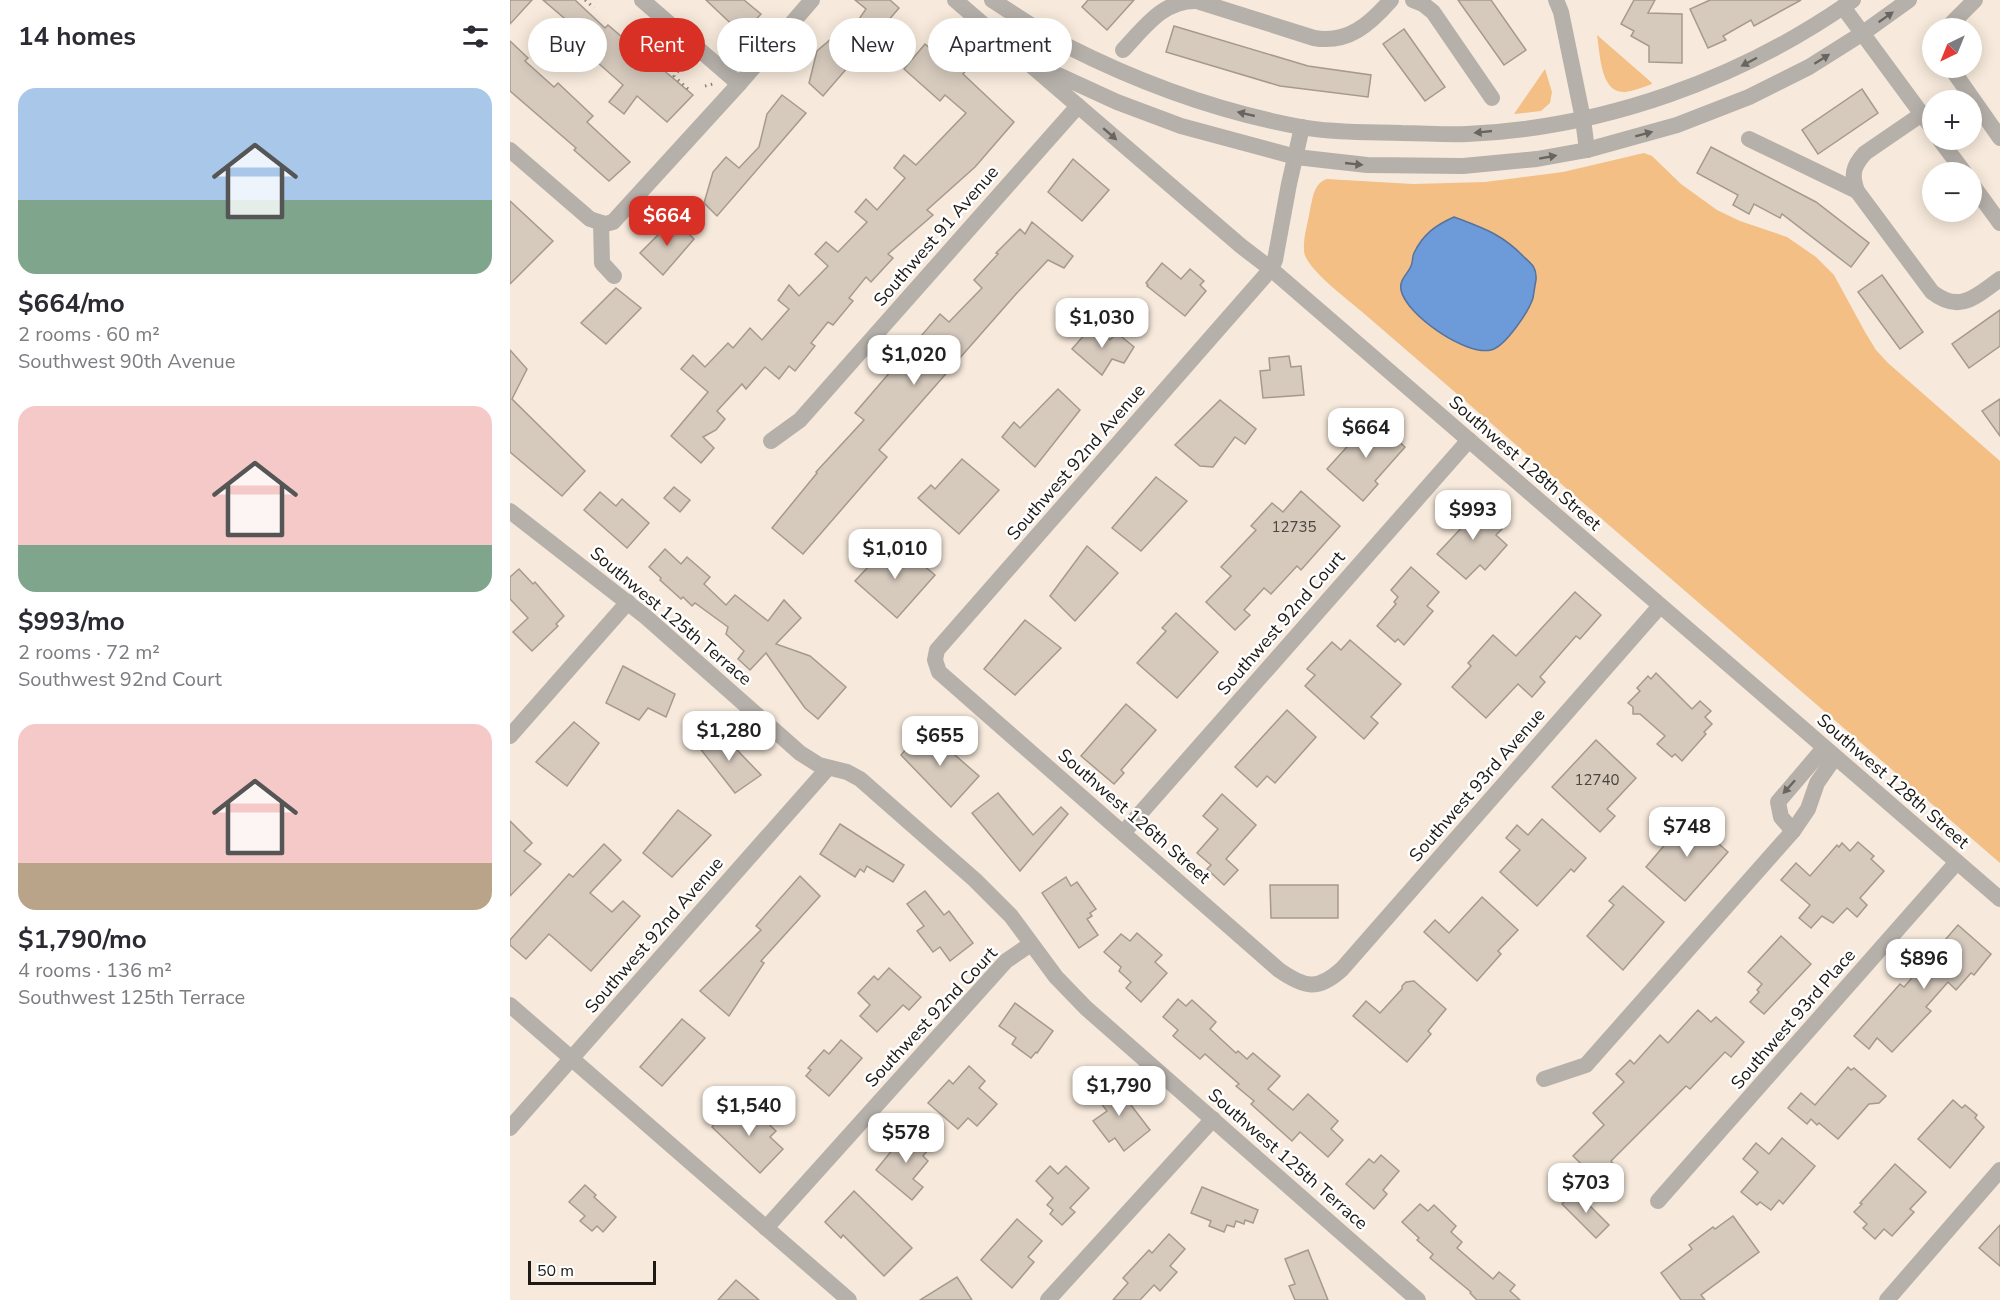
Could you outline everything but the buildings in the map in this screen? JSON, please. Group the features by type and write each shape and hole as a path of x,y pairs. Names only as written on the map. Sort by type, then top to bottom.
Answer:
{"street":[{"path":"642,0 739,84"},
{"path":"510,150 590,219 608,224 617,219 812,0"},
{"name":"Southwest 128th Street","path":"955,0 976,18"},
{"path":"992,0 1066,45 1139,79 1220,108 1302,127 1364,132 1467,134 1583,119 1671,93 1740,66 1797,36 1848,4 1863,33 1922,114 1858,160 1853,169 1852,179 1857,191 1932,292 1940,299 1950,303 1962,303 1972,299 2000,279"},
{"path":"1123,50 1164,9 1182,1 1205,3 1314,38 1327,39 1344,37 1364,28 1391,0"},
{"path":"1413,0 1433,12 1492,98"},
{"path":"1556,0 1561,12 1583,119 1587,150"},
{"path":"1296,157 1367,165 1462,165 1537,159 1587,150 1677,125 1749,97 1809,67 1863,33 1909,0"},
{"path":"1957,18 1975,0"},
{"name":"Southwest 128th Street","path":"1040,72 2000,899"},
{"name":"Southwest 128th Street","path":"1051,72 1146,113 1216,136 1296,157"},
{"path":"1958,78 2000,138"},
{"name":"Southwest 91 Avenue","path":"771,441 800,420 1078,106"},
{"name":"Southwest 92nd Avenue","path":"935,660 937,650 1271,269 1275,260 1302,127"},
{"path":"1749,139 1857,191"},
{"path":"1982,198 2000,223"},
{"path":"601,223 602,262 614,276"},
{"name":"Southwest 92nd Court","path":"1124,833 1469,440"},
{"name":"Southwest 125th Terrace","path":"510,511 555,548 628,602 800,753 819,765 847,772 860,779 954,861 997,899 1056,978 1086,1008 1213,1119 1407,1297"},
{"path":"510,736 628,602"},
{"name":"Southwest 93rd Avenue","path":"1319,985 1342,969 1660,606"},
{"name":"Southwest 126th Street","path":"935,660 942,676 1279,970 1297,981 1319,985"},
{"path":"1793,831 1781,818 1778,802 1830,752"},
{"path":"1544,1079 1586,1065 1793,831 1808,809 1830,752"},
{"name":"Southwest 92nd Avenue","path":"510,1128 828,768"},
{"name":"Southwest 93rd Place","path":"1658,1201 1957,862"},
{"name":"Southwest 92nd Court","path":"766,1228 1006,961 1031,944"},
{"path":"510,1005 849,1300"},
{"path":"1048,1300 1213,1119"},
{"path":"1887,1300 2000,1170"}],"path":[{"path":"585,0 594,8"},
{"path":"677,72 674,76 688,89"},
{"path":"705,86 713,84"}],"shaded area":[{"path":"1597,35 1652,84 1625,92 1617,91 1610,86 1603,71"},
{"path":"1545,69 1552,92 1550,103 1541,111 1514,114"},
{"path":"1644,153 1652,156 1681,184 1717,210 1740,221 1787,237 1816,257 1834,275 1876,350 2000,461 2000,863 1331,286 1306,258 1305,235 1313,196 1319,184 1327,179 1413,184 1485,182 1563,172"}],"water":[{"path":"1454,217 1500,237 1516,249 1536,272 1533,298 1527,311 1509,336 1491,350 1467,347 1438,332 1414,311 1405,300 1401,290 1402,280 1410,269 1414,253 1422,240 1441,223"}]}
